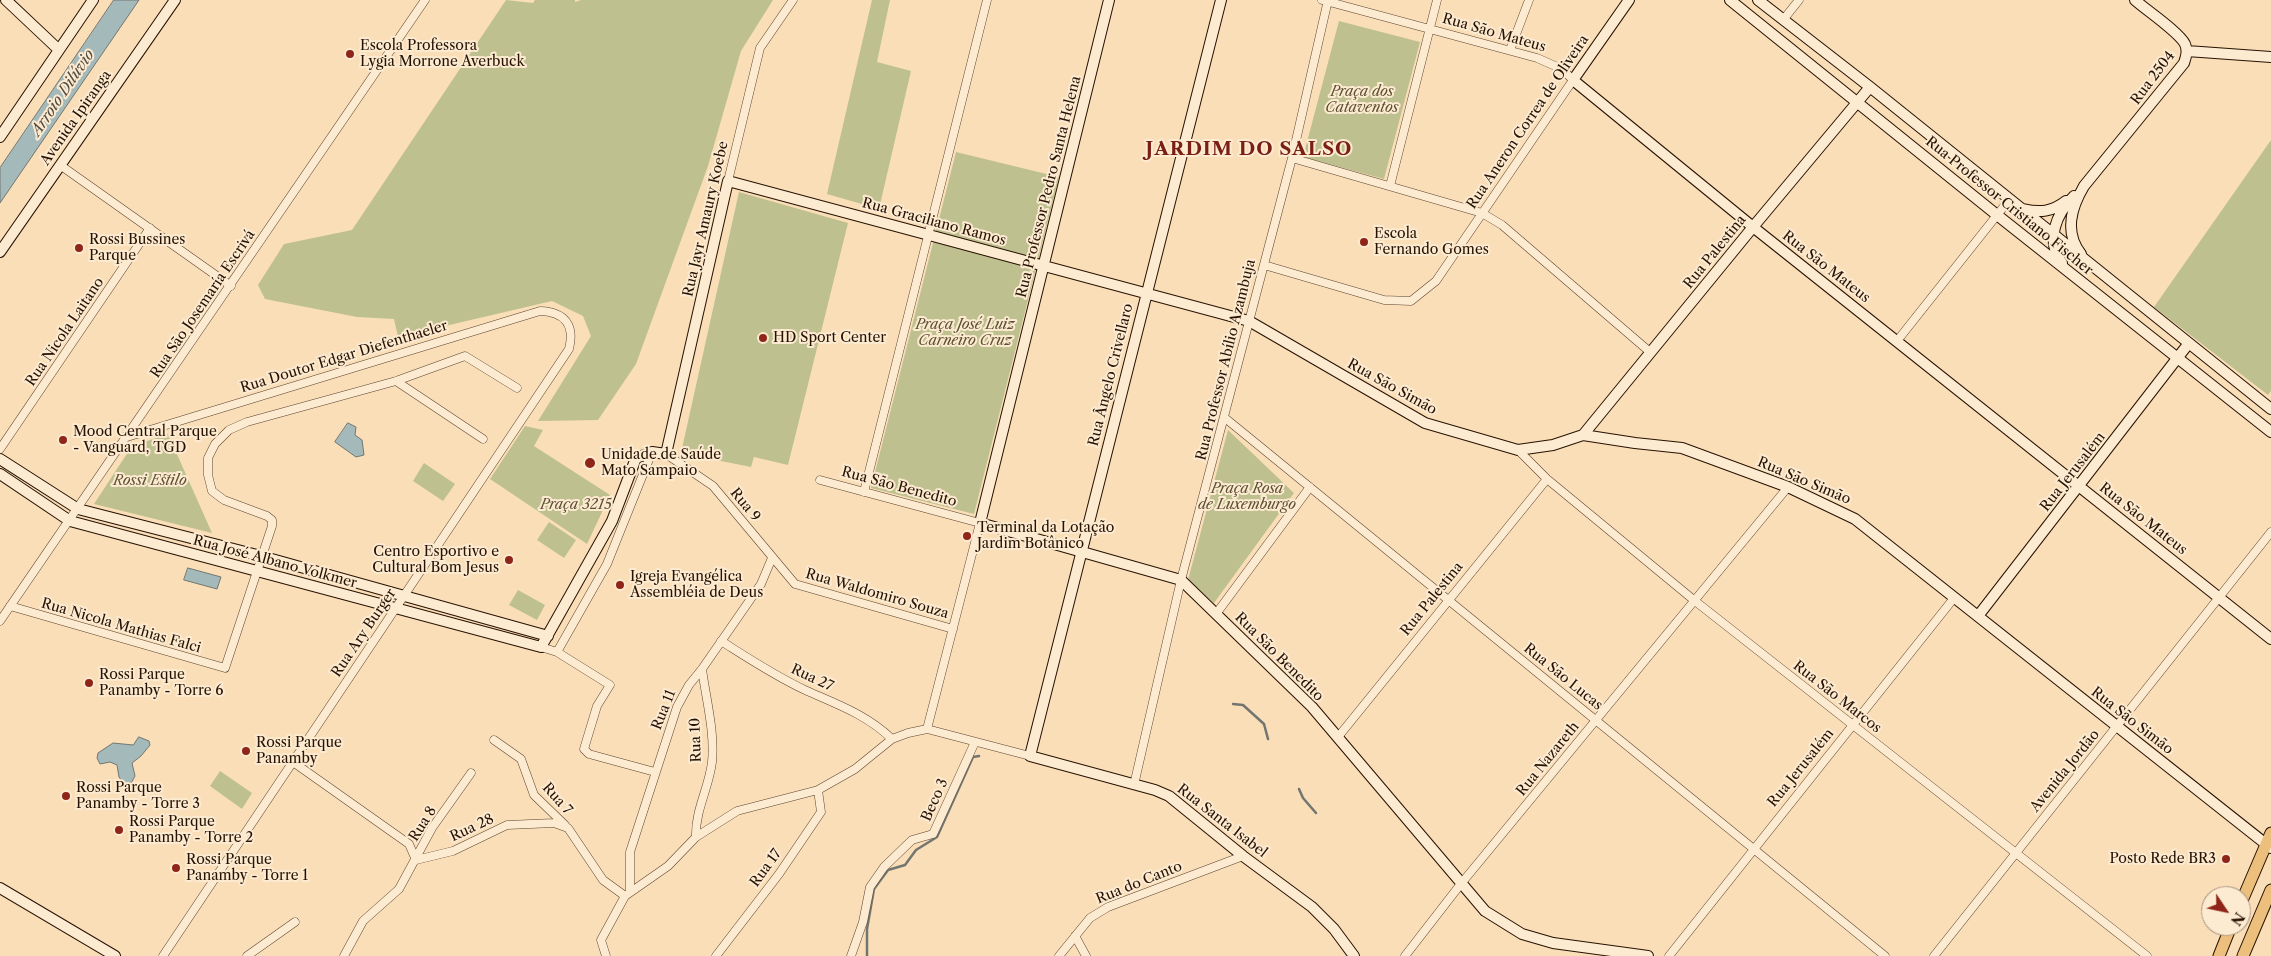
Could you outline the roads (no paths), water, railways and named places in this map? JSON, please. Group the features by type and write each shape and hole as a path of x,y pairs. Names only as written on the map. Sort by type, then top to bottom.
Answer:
{"main road":[{"path":"2249,886 2268,846 2271,833"},
{"path":"2243,956 2271,890"},
{"path":"2218,956 2227,936"}],"street":[{"path":"6,0 59,50"},
{"path":"0,137 92,0"},
{"name":"Avenida Ipiranga","path":"0,252 174,0"},
{"name":"Rua São Josemaría Escrivá","path":"0,621 425,0"},
{"name":"Rua Jayr Amaury Koebe","path":"666,454 760,48 793,0"},
{"path":"864,492 987,0"},
{"name":"Rua Professor Pedro Santa Helena","path":"927,729 1110,0"},
{"name":"Rua Ângelo Crivellaro","path":"1030,756 1145,293 1221,0"},
{"name":"Rua São Mateus","path":"1326,0 1510,50 1537,58 1562,69 1753,227 2271,639"},
{"name":"Rua Professor Abílio Azambuja","path":"1134,785 1182,580 1292,158 1326,0"},
{"path":"1390,186 1437,0"},
{"path":"1510,50 1529,0"},
{"name":"Rua Aneron Correa de Oliveira","path":"1264,265 1384,300 1411,301 1436,281 1629,0"},
{"name":"Rua Professor Cristiano Fischer","path":"1730,0 2271,432"},
{"name":"Rua Professor Cristiano Fischer","path":"1758,0 1870,87 2271,409"},
{"path":"1783,20 1799,0"},
{"path":"2135,0 2178,36 2185,44 2187,51"},
{"name":"Rua 2504","path":"2086,260 2077,249 2070,222 2076,200 2084,186 2184,63 2187,51 2271,57"},
{"name":"Rua Palestina","path":"1583,435 1870,87"},
{"path":"1292,158 1482,214 1502,225 1650,352"},
{"path":"60,165 231,286"},
{"name":"Rua Graciliano Ramos","path":"728,181 1249,321"},
{"path":"2066,270 2058,258 2054,235 2060,213 2084,186"},
{"name":"Rua 2504","path":"2020,208 2035,212 2054,209 2084,186"},
{"path":"1897,341 2009,200"},
{"name":"Rua Nicola Laitano","path":"0,450 150,228"},
{"name":"Rua Doutor Edgar Diefenthaeler","path":"127,437 523,315 540,311 555,311 566,320"},
{"name":"Rua Ary Burger","path":"163,956 569,349 572,336 566,320"},
{"name":"Rua São Simão","path":"1249,321 1425,423 1518,450 1553,445 1583,435 1682,448 1788,487 1855,519 2268,846"},
{"name":"Rua Jerusalém","path":"1978,616 2190,344"},
{"path":"257,572 272,526 272,520 224,500 212,491 208,475 208,458 216,444 229,430 247,422 396,381 466,356 517,388"},
{"path":"396,381 482,439"},
{"name":"Rua São Lucas","path":"1225,418 1885,956"},
{"name":"Rua São Marcos","path":"1518,450 1547,479 1695,600 2147,956"},
{"path":"655,772 589,754 584,749 597,706 610,685 557,652 541,647 612,521 636,458 652,452 666,454"},
{"path":"557,652 607,564 652,452"},
{"name":"Rua 9","path":"666,454 713,486 795,584"},
{"name":"Rua José Albano Volkmer","path":"0,458 78,509 261,556 548,636"},
{"name":"Rua José Albano Volkmer","path":"0,474 70,520 257,572 541,647"},
{"name":"Rua Palestina","path":"1338,737 1547,479"},
{"name":"Rua São Benedito","path":"820,480 1182,580 1312,707 1460,885 1485,911 1522,934 1553,942 1648,956"},
{"path":"1216,614 1310,487"},
{"name":"Rua Nazareth","path":"1405,956 1460,885 1788,487"},
{"name":"Avenida Jordão","path":"1934,956 2271,532"},
{"path":"181,551 185,536"},
{"name":"Rua 11","path":"628,894 630,852 677,707 689,685 702,670 761,584 772,558"},
{"name":"Rua Nicola Mathias Falci","path":"10,606 225,668 257,572"},
{"name":"Rua Waldomiro Souza","path":"795,584 953,628"},
{"name":"Rua Jerusalém","path":"1669,956 1954,598"},
{"name":"Rua 27","path":"721,642 804,690 852,710 878,726 892,738"},
{"name":"Rua 10","path":"696,837 695,821 712,762 710,726 702,670"},
{"path":"606,956 601,940 628,894 668,866 696,837 737,811 818,790 855,769 892,738 908,732 927,729"},
{"name":"Rua Santa Isabel","path":"927,729 1155,790 1169,796 1243,856 1312,907 1334,929 1354,956"},
{"name":"Rua 7","path":"494,740 521,759 534,795 568,828"},
{"name":"Beco 3","path":"851,956 863,922 870,887 884,867 912,840 933,834 974,742"},
{"path":"293,762 409,844 416,860"},
{"name":"Rua 8","path":"344,956 363,921 399,889 432,828 471,773"},
{"name":"Rua 17","path":"716,956 779,874 821,812 818,790"},
{"name":"Rua 28","path":"416,860 453,851 507,826 554,823 568,828"},
{"path":"568,828 603,880 628,894"},
{"name":"Rua do Canto","path":"1059,956 1090,918 1108,907 1243,856"},
{"path":"0,888 115,956"},
{"path":"247,956 295,922"},
{"path":"1075,936 1086,956"}],"water":[{"name":"Arroio Dilúvio","path":"114,0 139,0 0,203 0,168"},
{"path":"348,423 356,427 355,435 362,440 364,455 356,457 335,442"},
{"path":"188,568 221,577 217,589 184,580"},
{"path":"139,737 149,741 150,745 132,763 135,776 130,785 124,784 119,777 117,765 110,762 100,764 97,758 98,753 113,743 133,745"}],"waterway":[{"path":"1233,704 1243,705 1264,724 1268,739"},
{"path":"867,956 867,929 874,889 888,870 905,865 916,850 937,837 973,757 979,756"},
{"path":"1299,789 1303,798 1316,813"}],"place":[{"name":"Escola Professora Lygia Morrone Averbuck","path":"350,54"},
{"name":"Escola Fernando Gomes","path":"1364,242"},
{"name":"Rossi Bussines Parque","path":"79,248"},
{"name":"HD Sport Center","path":"763,338"},
{"name":"Mood Central Parque - Vanguard, TGD","path":"63,440"},
{"name":"Unidade de Saúde Mato Sampaio","path":"590,463"},
{"name":"Terminal da Lotação Jardim Botânico","path":"967,536"},
{"name":"Centro Esportivo e Cultural Bom Jesus","path":"509,560"},
{"name":"Igreja Evangélica Assembléia de Deus","path":"620,585"},
{"name":"Rossi Parque Panamby - Torre 6","path":"89,683"},
{"name":"Rossi Parque Panamby","path":"246,751"},
{"name":"Rossi Parque Panamby - Torre 3","path":"66,796"},
{"name":"Rossi Parque Panamby - Torre 2","path":"119,830"},
{"name":"Posto Rede BR3","path":"2226,859"},
{"name":"Rossi Parque Panamby - Torre 1","path":"176,868"}],"district":[{"name":"JARDIM DO SALSO","path":"1249,150"}],"park label":[{"name":"Praça dos Cataventos","path":"1362,100"},
{"name":"Praça José Luiz Carneiro Cruz","path":"965,334"},
{"name":"Rossi Estilo","path":"150,481"},
{"name":"Praça Rosa de Luxemburgo","path":"1247,498"},
{"name":"Praça 3215","path":"576,505"}]}
